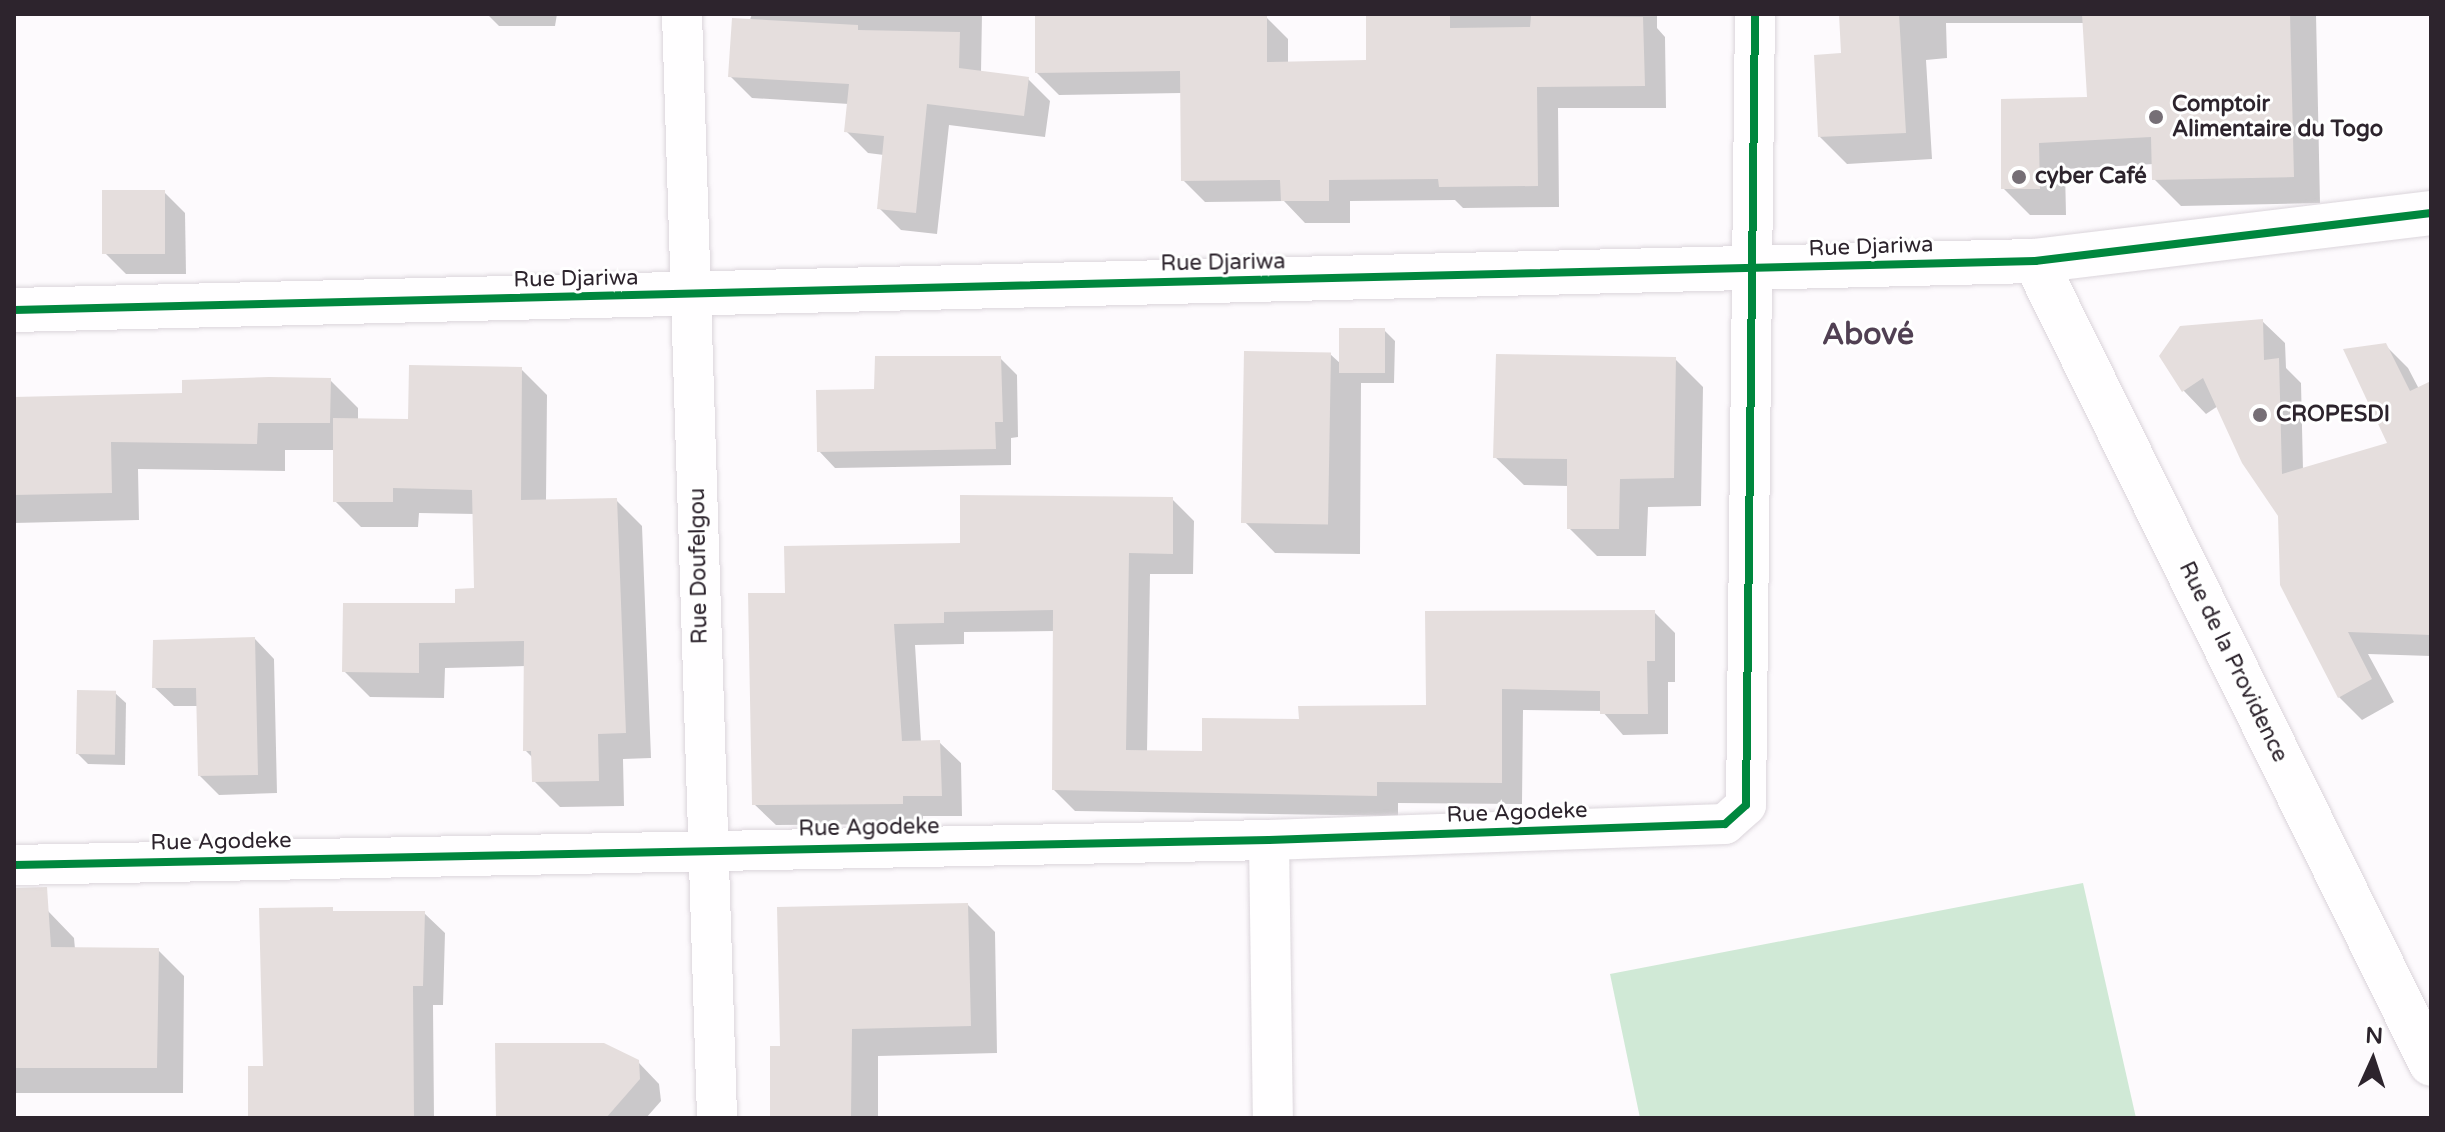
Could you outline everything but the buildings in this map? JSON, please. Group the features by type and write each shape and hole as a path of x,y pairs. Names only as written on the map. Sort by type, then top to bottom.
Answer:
{"street":[{"name":"Rue Doufelgou","path":"682,14 706,849 717,1118"},
{"path":"1751,269 1755,14"},
{"name":"Rue Djariwa","path":"14,310 2035,261 2431,213"},
{"name":"Rue de la Providence","path":"2035,261 2431,1064"},
{"name":"Rue Agodeke","path":"14,865 1269,840 1725,824 1746,805 1751,269"},
{"path":"1269,840 1273,1118"}],"green space":[{"path":"2083,883 2136,1118 1640,1118 1610,974"}],"cycle path":[{"path":"14,865 1269,840 1725,824 1746,805 1755,14"},
{"path":"14,310 2035,261 2431,213"}],"place":[{"name":"Comptoir Alimentaire du Togo","path":"2156,117"},
{"name":"cyber Café","path":"2019,177"},
{"name":"CROPESDI","path":"2260,415"}],"district":[{"name":"Abové","path":"1868,335"}]}
